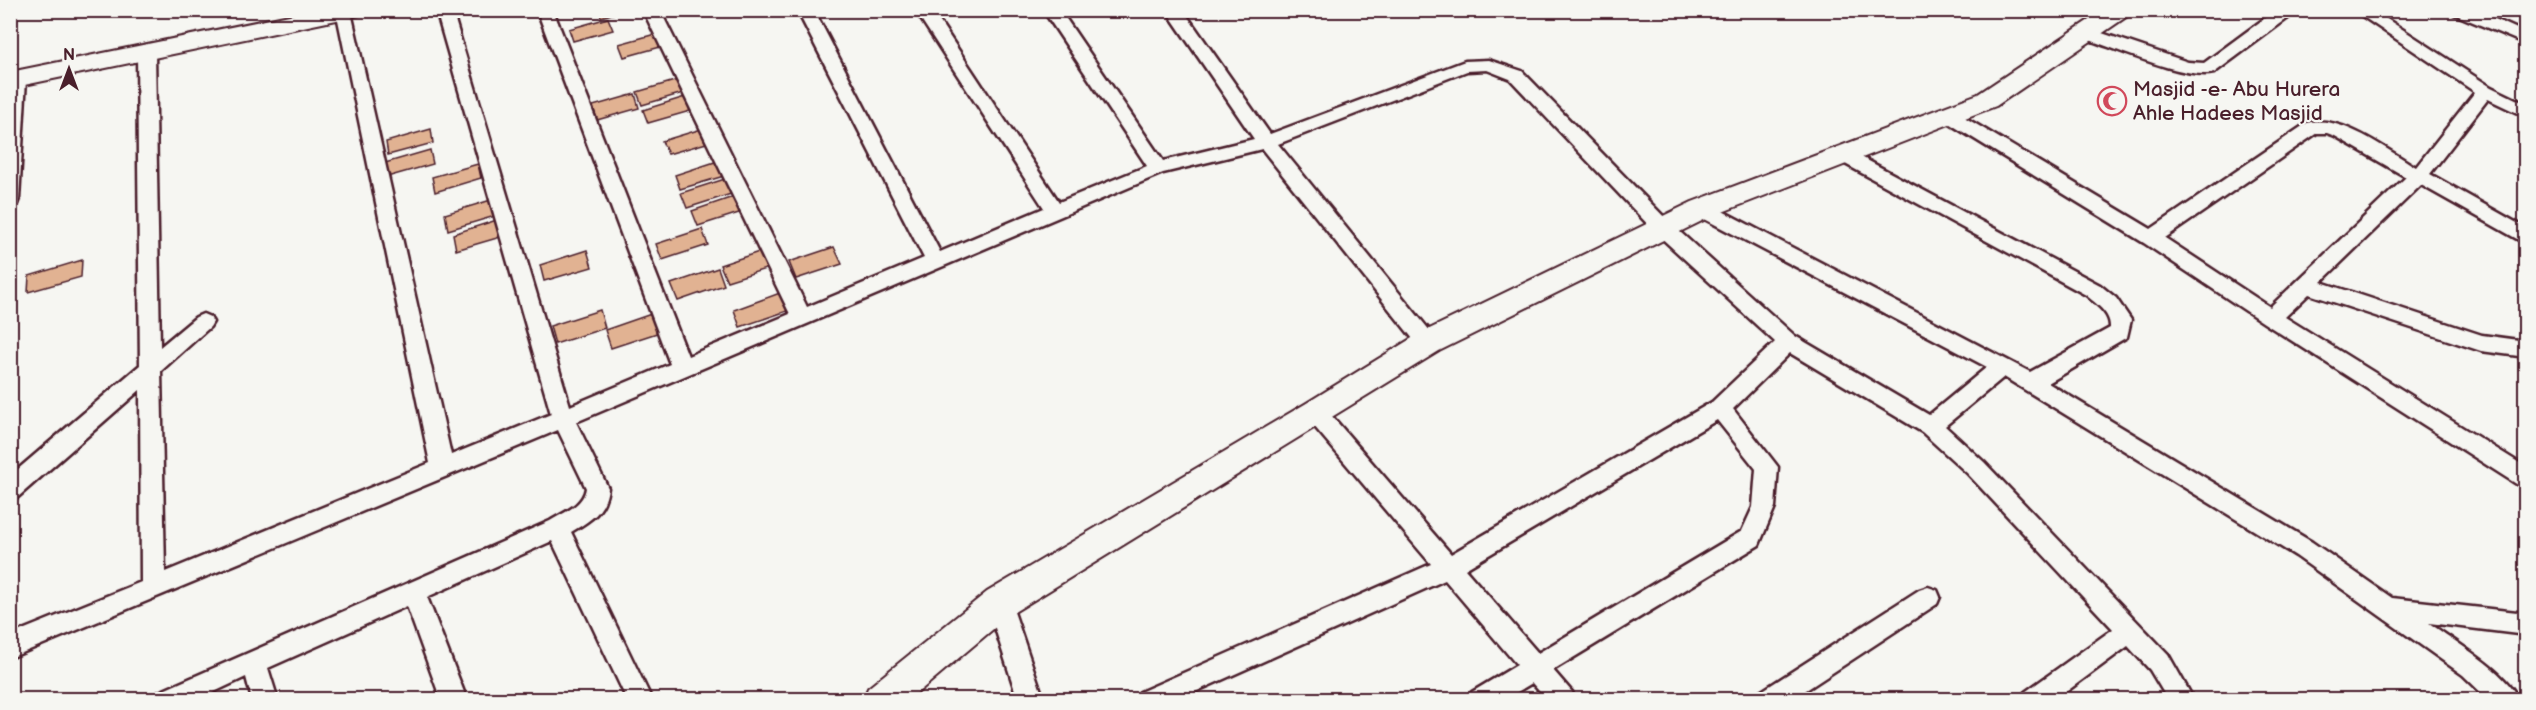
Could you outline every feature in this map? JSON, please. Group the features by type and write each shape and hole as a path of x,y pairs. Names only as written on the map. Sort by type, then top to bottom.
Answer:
{"street":[{"path":"168,699 558,528 585,512 595,501 597,488 563,418 444,10"},
{"path":"545,10 682,367"},
{"path":"651,10 802,318"},
{"path":"805,10 936,262"},
{"path":"923,10 1056,212"},
{"path":"1051,10 1158,168"},
{"path":"1174,10 1266,141 1428,343"},
{"path":"881,699 999,603 1316,413 1428,343 1663,228 1702,209 1987,100 2102,18 2186,67 2208,69 2285,12 2291,10"},
{"path":"2361,10 2485,91 2526,111"},
{"path":"2460,10 2526,39"},
{"path":"10,199 14,80 347,11 442,467"},
{"path":"146,53 153,587"},
{"path":"10,647 1158,168 1266,141 1465,66 1489,65 1516,75 1663,228 1788,342 1930,426 1976,468 2159,662 2182,699"},
{"path":"2271,318 2418,177 2485,91"},
{"path":"1948,115 2151,238 2271,318 2526,479"},
{"path":"2151,238 2313,127 2329,127 2341,132 2526,237"},
{"path":"1843,155 2093,290 2109,303 2121,320 2120,332 2031,382"},
{"path":"1702,209 2031,382 2304,549 2472,667 2506,699"},
{"path":"2306,285 2481,343 2526,349"},
{"path":"10,490 202,322"},
{"path":"1149,699 1449,567 1720,408 1788,342"},
{"path":"1930,426 2003,366"},
{"path":"1481,699 1751,538 1764,507 1767,467 1720,408"},
{"path":"1316,413 1563,699"},
{"path":"558,528 640,699"},
{"path":"413,591 454,699"},
{"path":"1769,699 1928,597"},
{"path":"999,603 1031,699"},
{"path":"2387,607 2526,624"},
{"path":"2034,699 2130,631"},
{"path":"254,661 265,699"}],"building":[{"path":"599,10 626,10 601,17"},
{"path":"608,18 613,30 573,41 569,29"},
{"path":"659,33 664,46 624,57 619,44"},
{"path":"678,80 683,93 642,105 637,92"},
{"path":"635,94 639,108 597,120 593,106"},
{"path":"685,97 690,111 648,123 643,110"},
{"path":"705,128 710,142 668,154 662,141"},
{"path":"431,129 433,143 388,155 386,142"},
{"path":"430,150 433,164 387,177 385,163"},
{"path":"718,161 724,176 680,189 675,175"},
{"path":"478,164 481,178 435,192 432,177"},
{"path":"725,179 731,194 687,208 681,193"},
{"path":"736,196 742,212 698,226 692,211"},
{"path":"491,200 495,216 448,230 445,214"},
{"path":"500,219 504,236 456,250 453,234"},
{"path":"702,229 708,245 662,260 656,244"},
{"path":"834,247 842,264 796,279 789,262"},
{"path":"587,250 592,267 544,281 540,265"},
{"path":"765,250 772,267 727,281 720,265"},
{"path":"82,260 81,277 28,292 29,276"},
{"path":"718,268 724,285 678,301 671,284"},
{"path":"780,293 787,311 740,327 734,310"},
{"path":"600,310 605,328 555,344 550,326"},
{"path":"654,313 660,332 611,348 605,330"}],"place":[{"name":"Masjid -e- Abu Hurera Ahle Hadees Masjid","path":"2112,101"}]}
